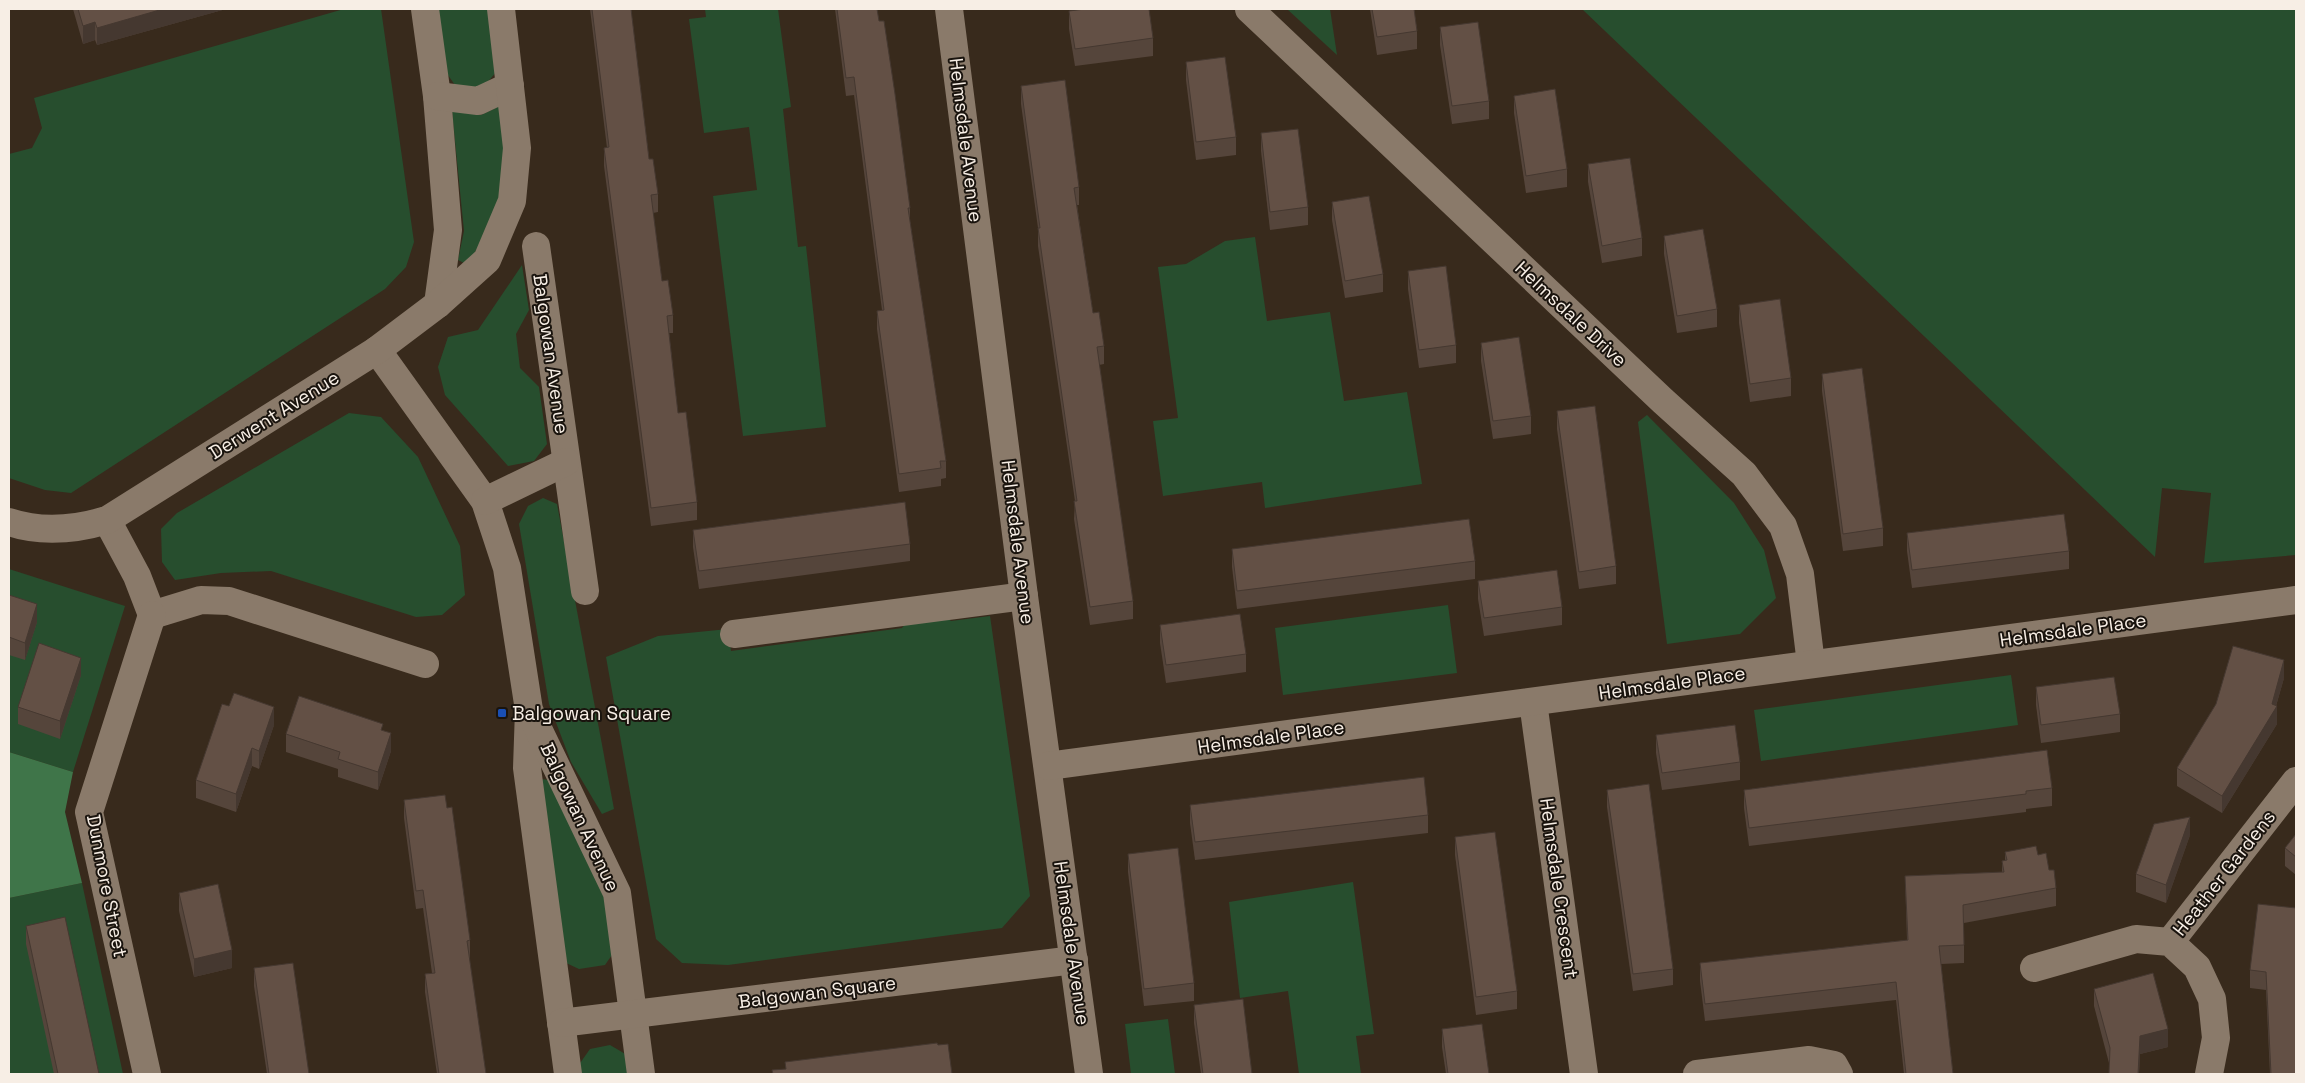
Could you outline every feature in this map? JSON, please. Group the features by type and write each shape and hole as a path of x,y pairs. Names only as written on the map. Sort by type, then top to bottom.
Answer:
{"street":[{"path":"425,9 437,96 448,230 438,304"},
{"path":"438,304 487,260 512,201 516,148 501,9"},
{"name":"Helmsdale Avenue","path":"949,9 1024,596 1089,1074"},
{"name":"Helmsdale Drive","path":"1250,9 1663,401 1744,474 1783,526 1789,542 1800,574 1811,664"},
{"path":"437,96 478,101 510,86"},
{"name":"Balgowan Avenue","path":"536,246 585,591"},
{"name":"Derwent Avenue","path":"9,522 25,528 54,530 82,527 107,520 377,350 438,304"},
{"name":"Balgowan Avenue","path":"377,350 485,501 507,568 529,710 527,768 568,1074"},
{"name":"Balgowan Avenue","path":"485,501 566,462"},
{"path":"107,520 138,576 152,615 201,600 229,601 424,664"},
{"path":"734,634 1024,596"},
{"name":"Helmsdale Place","path":"1048,766 2296,600"},
{"name":"Dunmore Street","path":"147,1074 89,812 152,615"},
{"name":"Helmsdale Crescent","path":"1533,702 1584,1074"},
{"name":"Balgowan Avenue","path":"529,710 617,892 641,1074"},
{"name":"Heather Gardens","path":"2170,942 2296,781"},
{"name":"Heather Gardens","path":"2034,968 2136,939 2170,942 2197,967 2212,999 2216,1038 2209,1074"},
{"name":"Balgowan Square","path":"561,1023 1074,960"},
{"path":"1697,1074 1809,1060 1834,1065 1839,1074"}],"green space":[{"path":"344,9 381,9 414,242 406,267 385,289 71,493 45,490 9,478 9,154 32,148 42,128 34,98"},
{"path":"437,9 489,9 497,71 486,84 471,90 455,85 445,71"},
{"path":"705,9 778,9 791,107 783,109 798,247 806,246 826,427 743,436 713,196 757,190 749,127 704,133 689,19 706,17"},
{"path":"1287,9 1330,9 1337,55"},
{"path":"1582,9 2296,9 2296,555 2204,563 2211,493 2162,488 2155,557"},
{"path":"502,105 507,165 495,216 468,265 458,260 464,231 452,111 481,115"},
{"path":"1255,237 1267,321 1330,312 1344,401 1407,392 1422,484 1265,508 1262,482 1163,496 1153,421 1178,418 1158,267 1186,264 1225,241"},
{"path":"522,265 529,310 516,334 520,368 539,387 547,444 534,461 508,466 445,395 438,367 448,337 478,330"},
{"path":"349,413 381,417 418,457 460,546 465,595 442,615 416,617 271,571 221,573 175,580 162,562 161,529 177,513"},
{"path":"1647,415 1734,503 1764,550 1776,598 1740,634 1667,644 1638,422"},
{"path":"543,498 557,504 614,809 602,814 571,762 549,704 519,524 528,506"},
{"path":"9,569 125,606 73,772 9,752"},
{"path":"1448,605 1457,673 1283,695 1275,628"},
{"path":"935,609 951,621 990,616 1030,896 1002,928 728,965 682,963 656,939 606,657 658,636 728,629 731,651 902,628 914,612"},
{"path":"2011,675 2018,725 1761,761 1754,710"},
{"path":"9,752 73,772 65,812 82,883 9,898"},
{"path":"538,779 551,780 601,869 614,952 605,965 579,969 564,962"},
{"path":"1353,882 1374,1034 1356,1036 1361,1074 1299,1074 1288,991 1240,998 1229,902"},
{"path":"82,883 123,1074 9,1074 9,898"},
{"path":"1168,1019 1175,1074 1131,1074 1125,1024"},
{"path":"610,1045 627,1055 630,1074 579,1074 578,1066 590,1049"}],"building":[{"path":"78,9 163,9 97,28 95,22 83,26"},
{"path":"592,9 631,9 649,159 653,159 658,194 651,195 662,281 668,280 673,315 667,316 678,413 686,412 697,502 651,508 604,148 609,147"},
{"path":"837,9 877,9 879,21 884,21 910,208 908,208 946,461 940,461 941,468 899,474 877,311 884,310 854,77 846,78"},
{"path":"1085,9 1149,9 1153,38 1075,49 1069,11"},
{"path":"1372,9 1414,9 1417,31 1377,37"},
{"path":"1478,22 1489,101 1452,106 1440,27"},
{"path":"1225,57 1236,137 1196,142 1186,62"},
{"path":"1065,80 1079,187 1074,188 1093,313 1099,312 1104,346 1097,347 1133,601 1090,607 1074,501 1077,501 1038,228 1040,228 1021,86"},
{"path":"1555,89 1567,169 1526,176 1514,96"},
{"path":"1298,129 1308,207 1270,212 1261,133"},
{"path":"1630,158 1642,238 1602,246 1588,164"},
{"path":"1369,196 1383,274 1345,281 1332,202"},
{"path":"1703,229 1717,309 1677,316 1664,236"},
{"path":"1446,266 1456,345 1419,350 1408,271"},
{"path":"1780,299 1791,378 1750,384 1739,305"},
{"path":"1519,337 1531,416 1493,421 1481,343"},
{"path":"1862,368 1883,528 1843,534 1822,374"},
{"path":"1595,406 1616,566 1579,572 1557,411"},
{"path":"905,502 910,544 699,571 693,530"},
{"path":"2064,514 2069,551 1912,570 1907,533"},
{"path":"1469,519 1475,561 1237,591 1232,549"},
{"path":"1557,570 1562,607 1484,618 1478,581"},
{"path":"9,595 37,604 25,643 9,637"},
{"path":"1240,614 1246,654 1166,665 1160,625"},
{"path":"39,643 81,658 60,721 18,707"},
{"path":"2233,646 2284,660 2272,704 2277,706 2222,796 2177,768 2216,704"},
{"path":"2114,677 2120,714 2041,725 2036,687"},
{"path":"234,693 274,707 259,751 252,748 236,794 196,780 222,704 229,706"},
{"path":"299,696 383,724 381,730 391,733 378,772 338,759 340,752 286,734"},
{"path":"1735,725 1740,762 1662,773 1656,735"},
{"path":"2047,750 2052,788 2026,791 2026,794 1749,828 1744,790"},
{"path":"1424,777 1428,815 1195,842 1190,805"},
{"path":"1649,784 1673,969 1633,974 1607,790"},
{"path":"445,795 447,808 452,807 470,940 467,941 486,1074 439,1074 425,974 435,973 423,890 416,891 404,800"},
{"path":"2190,817 2166,885 2136,874 2154,824"},
{"path":"1495,832 1517,991 1476,997 1455,837"},
{"path":"2296,834 2296,857 2285,848"},
{"path":"2036,846 2038,855 2046,853 2049,870 2054,870 2056,888 1963,905 1964,945 1939,946 1953,1074 1906,1074 1896,982 1705,1004 1700,963 1908,940 1905,876 2004,872 2002,861 2007,860 2005,852"},
{"path":"1178,848 1194,983 1144,989 1128,854"},
{"path":"218,884 232,950 194,959 179,893"},
{"path":"2258,904 2296,908 2296,1074 2271,1074 2266,972 2250,970"},
{"path":"65,917 99,1074 58,1074 26,926"},
{"path":"293,963 309,1074 269,1074 254,968"},
{"path":"2153,973 2168,1029 2140,1036 2138,1074 2109,1074 2110,1048 2094,989"},
{"path":"1243,999 1252,1074 1203,1074 1194,1005"},
{"path":"1482,1024 1489,1074 1448,1074 1442,1029"},
{"path":"937,1043 938,1045 948,1044 952,1074 773,1074 772,1070 786,1069 785,1062"}],"place":[{"name":"Balgowan Square","path":"502,713"}]}
